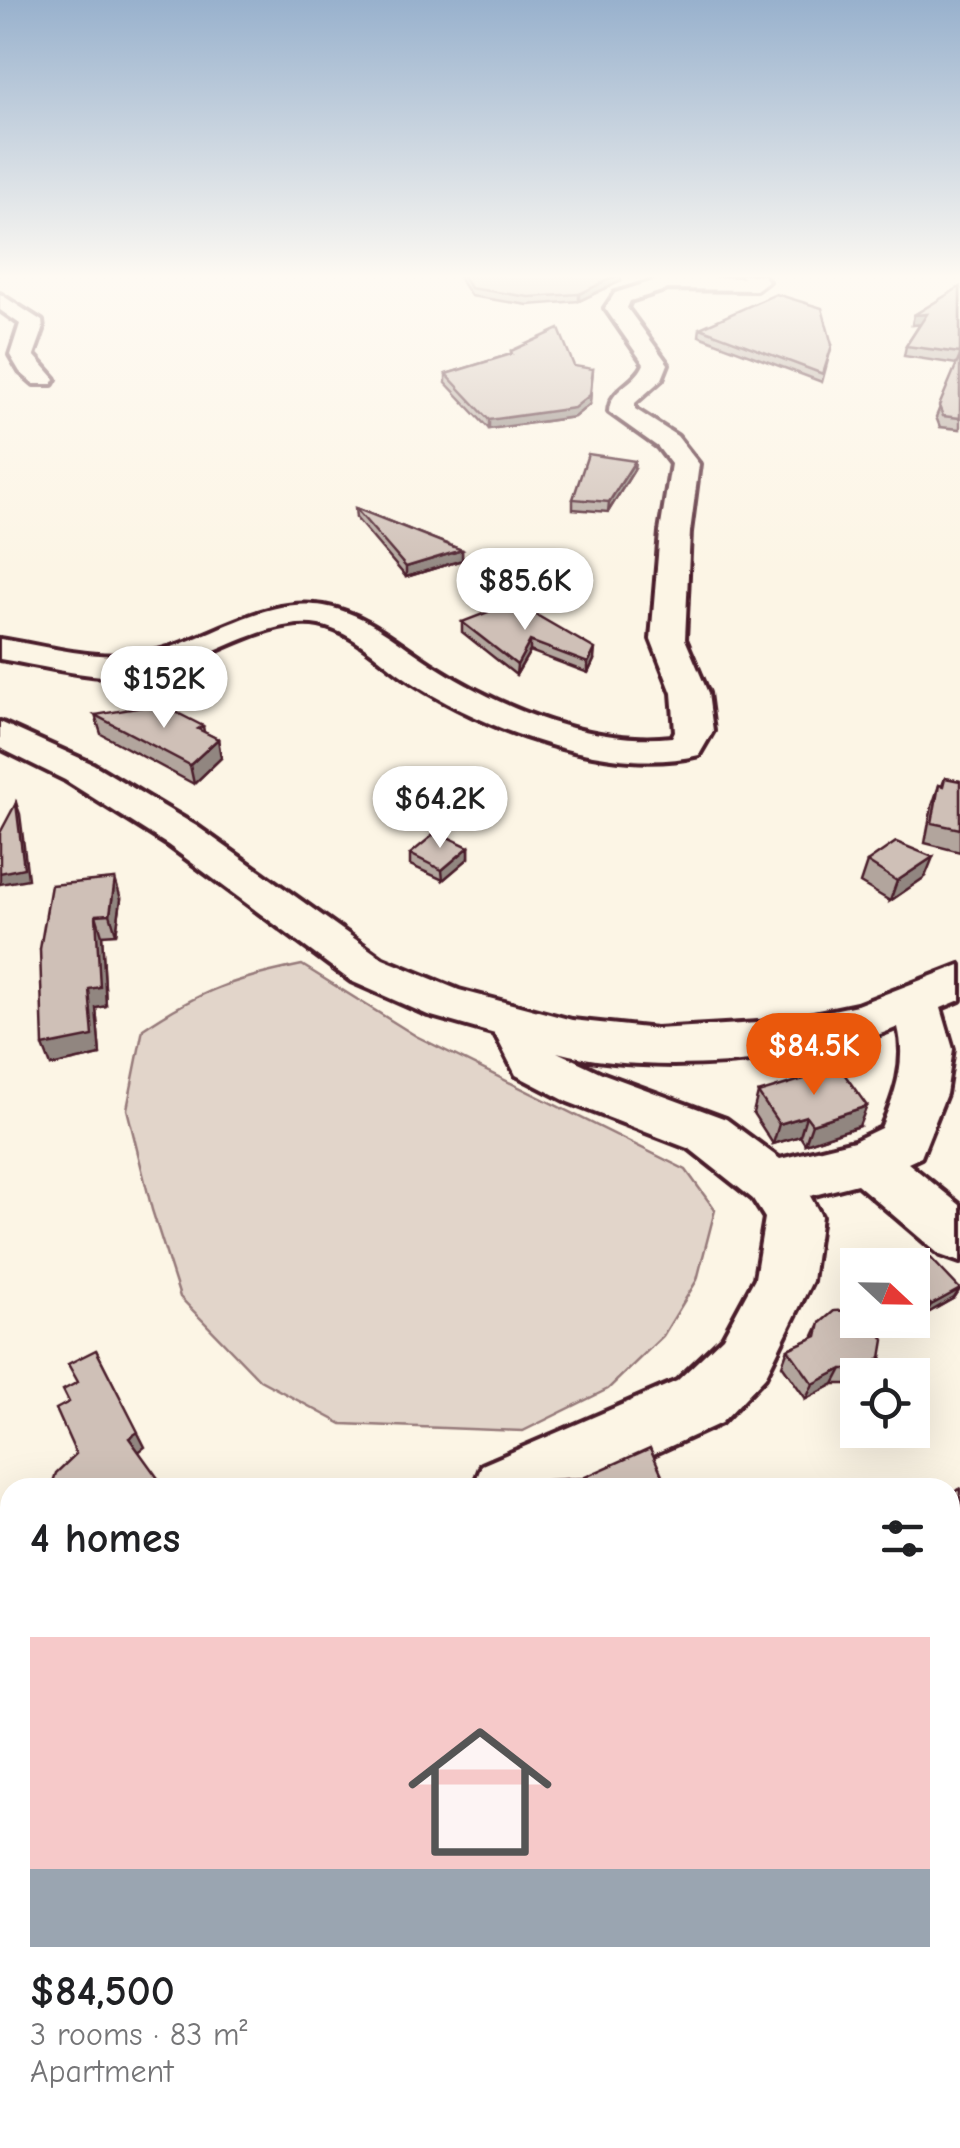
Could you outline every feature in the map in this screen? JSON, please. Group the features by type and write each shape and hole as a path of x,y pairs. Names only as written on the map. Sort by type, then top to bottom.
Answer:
{"street":[{"path":"39,375 43,378"},
{"path":"0,649 127,667 150,664 294,615 324,615 350,623 473,703 611,748 665,752 686,747 694,730 690,693 668,640 675,532 685,464 683,456 622,412 626,395 651,375"},
{"path":"0,732 78,772 183,836 366,970 445,1002 513,1022 572,1038 676,1046 776,1040 866,1021 937,991"},
{"path":"772,1183 866,1160 902,1142 921,1094 937,991"},
{"path":"513,1022 534,1062 586,1088 708,1134 772,1183 793,1216 783,1281 744,1356 699,1402 528,1478"},
{"path":"866,1160 960,1238"}],"shaded area":[{"path":"302,965 416,1036 686,1170 715,1210 697,1280 663,1336 608,1389 523,1431 342,1424 260,1380 180,1297 152,1210 127,1109 143,1029 219,988"}],"building":[{"path":"447,375 592,375 590,395 574,408 489,420"},
{"path":"952,375 960,375 960,418 943,416 939,406"},
{"path":"588,454 635,461 609,502 573,499"},
{"path":"355,508 416,532 462,550 406,567"},
{"path":"514,602 595,649 588,663 530,641 517,665 462,622"},
{"path":"160,704 203,726 198,729 218,739 190,765 95,715"},
{"path":"945,778 960,781 960,829 932,823 939,785 943,786"},
{"path":"16,803 24,868 0,873 0,833"},
{"path":"437,832 469,847 442,870 410,854"},
{"path":"896,842 933,857 897,881 867,862"},
{"path":"115,879 110,914 96,915 100,987 89,989 93,1036 43,1046 40,949 51,885"},
{"path":"840,1068 867,1106 812,1124 806,1116 779,1124 758,1093"},
{"path":"930,1257 960,1289 930,1304"},
{"path":"840,1311 840,1338 883,1338 881,1358 840,1358 840,1370 813,1384 788,1349 817,1336 820,1323"},
{"path":"96,1350 138,1432 129,1438 158,1478 54,1478 76,1454 56,1409 69,1402 63,1390 78,1382 68,1364"},
{"path":"650,1448 664,1478 583,1478"}]}
